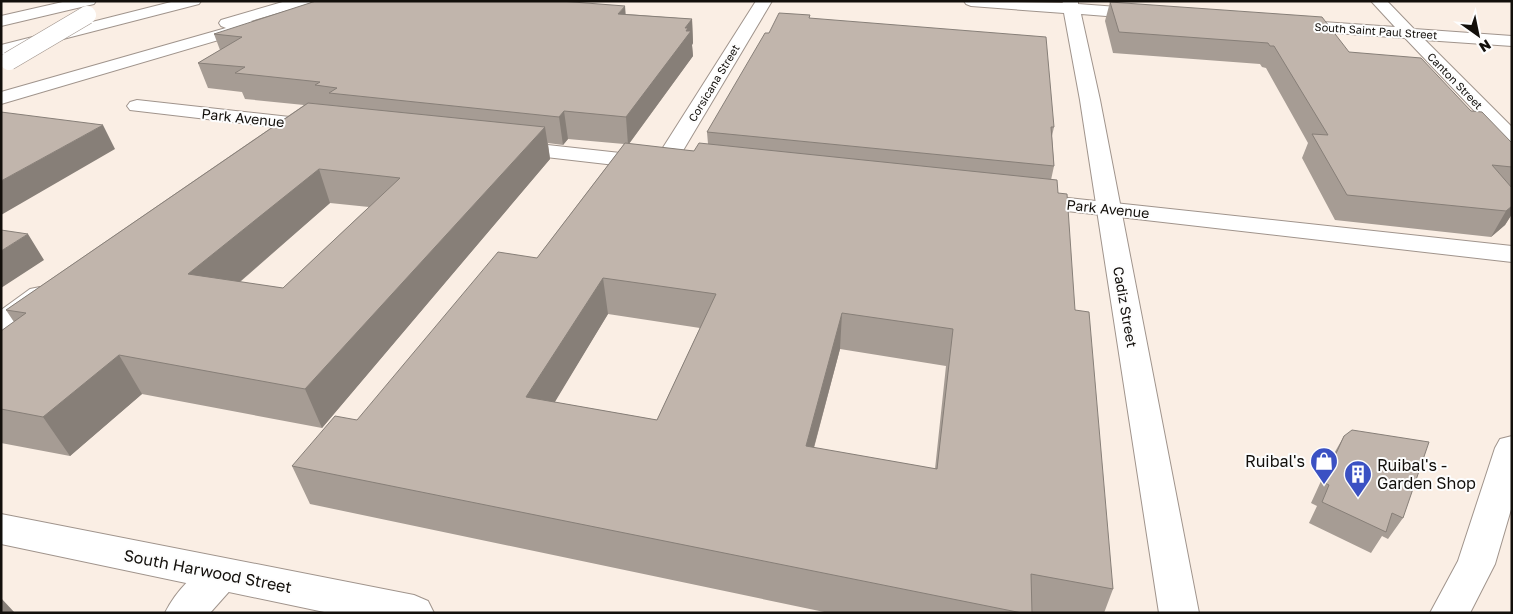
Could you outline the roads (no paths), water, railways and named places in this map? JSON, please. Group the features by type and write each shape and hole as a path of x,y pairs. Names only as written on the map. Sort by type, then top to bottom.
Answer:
{"main road":[{"path":"3,55 193,1"},
{"name":"Corsicana Street","path":"664,164 764,1"},
{"path":"971,1 1071,5 1161,15"},
{"name":"Canton Street","path":"1378,1 1512,139"},
{"path":"1,84 311,4"},
{"path":"1,98 311,4"},
{"name":"Cadiz Street","path":"1071,5 1090,100 1179,613"},
{"path":"3,55 69,24 88,8"},
{"path":"1,21 88,8 104,8"},
{"name":"South Saint Paul Street","path":"1280,24 1512,41"},
{"name":"Park Avenue","path":"137,106 333,128"},
{"path":"258,141 284,123"},
{"path":"489,145 690,166"},
{"name":"Park Avenue","path":"1010,199 1512,254"},
{"path":"1,322 58,283"},
{"path":"1450,613 1476,564 1512,448"},
{"name":"South Harwood Street","path":"1,529 414,613"},
{"path":"185,613 221,574"}],"place":[{"name":"Ruibal's","path":"1324,485"},
{"name":"Ruibal's - Garden Shop","path":"1358,498"}]}
